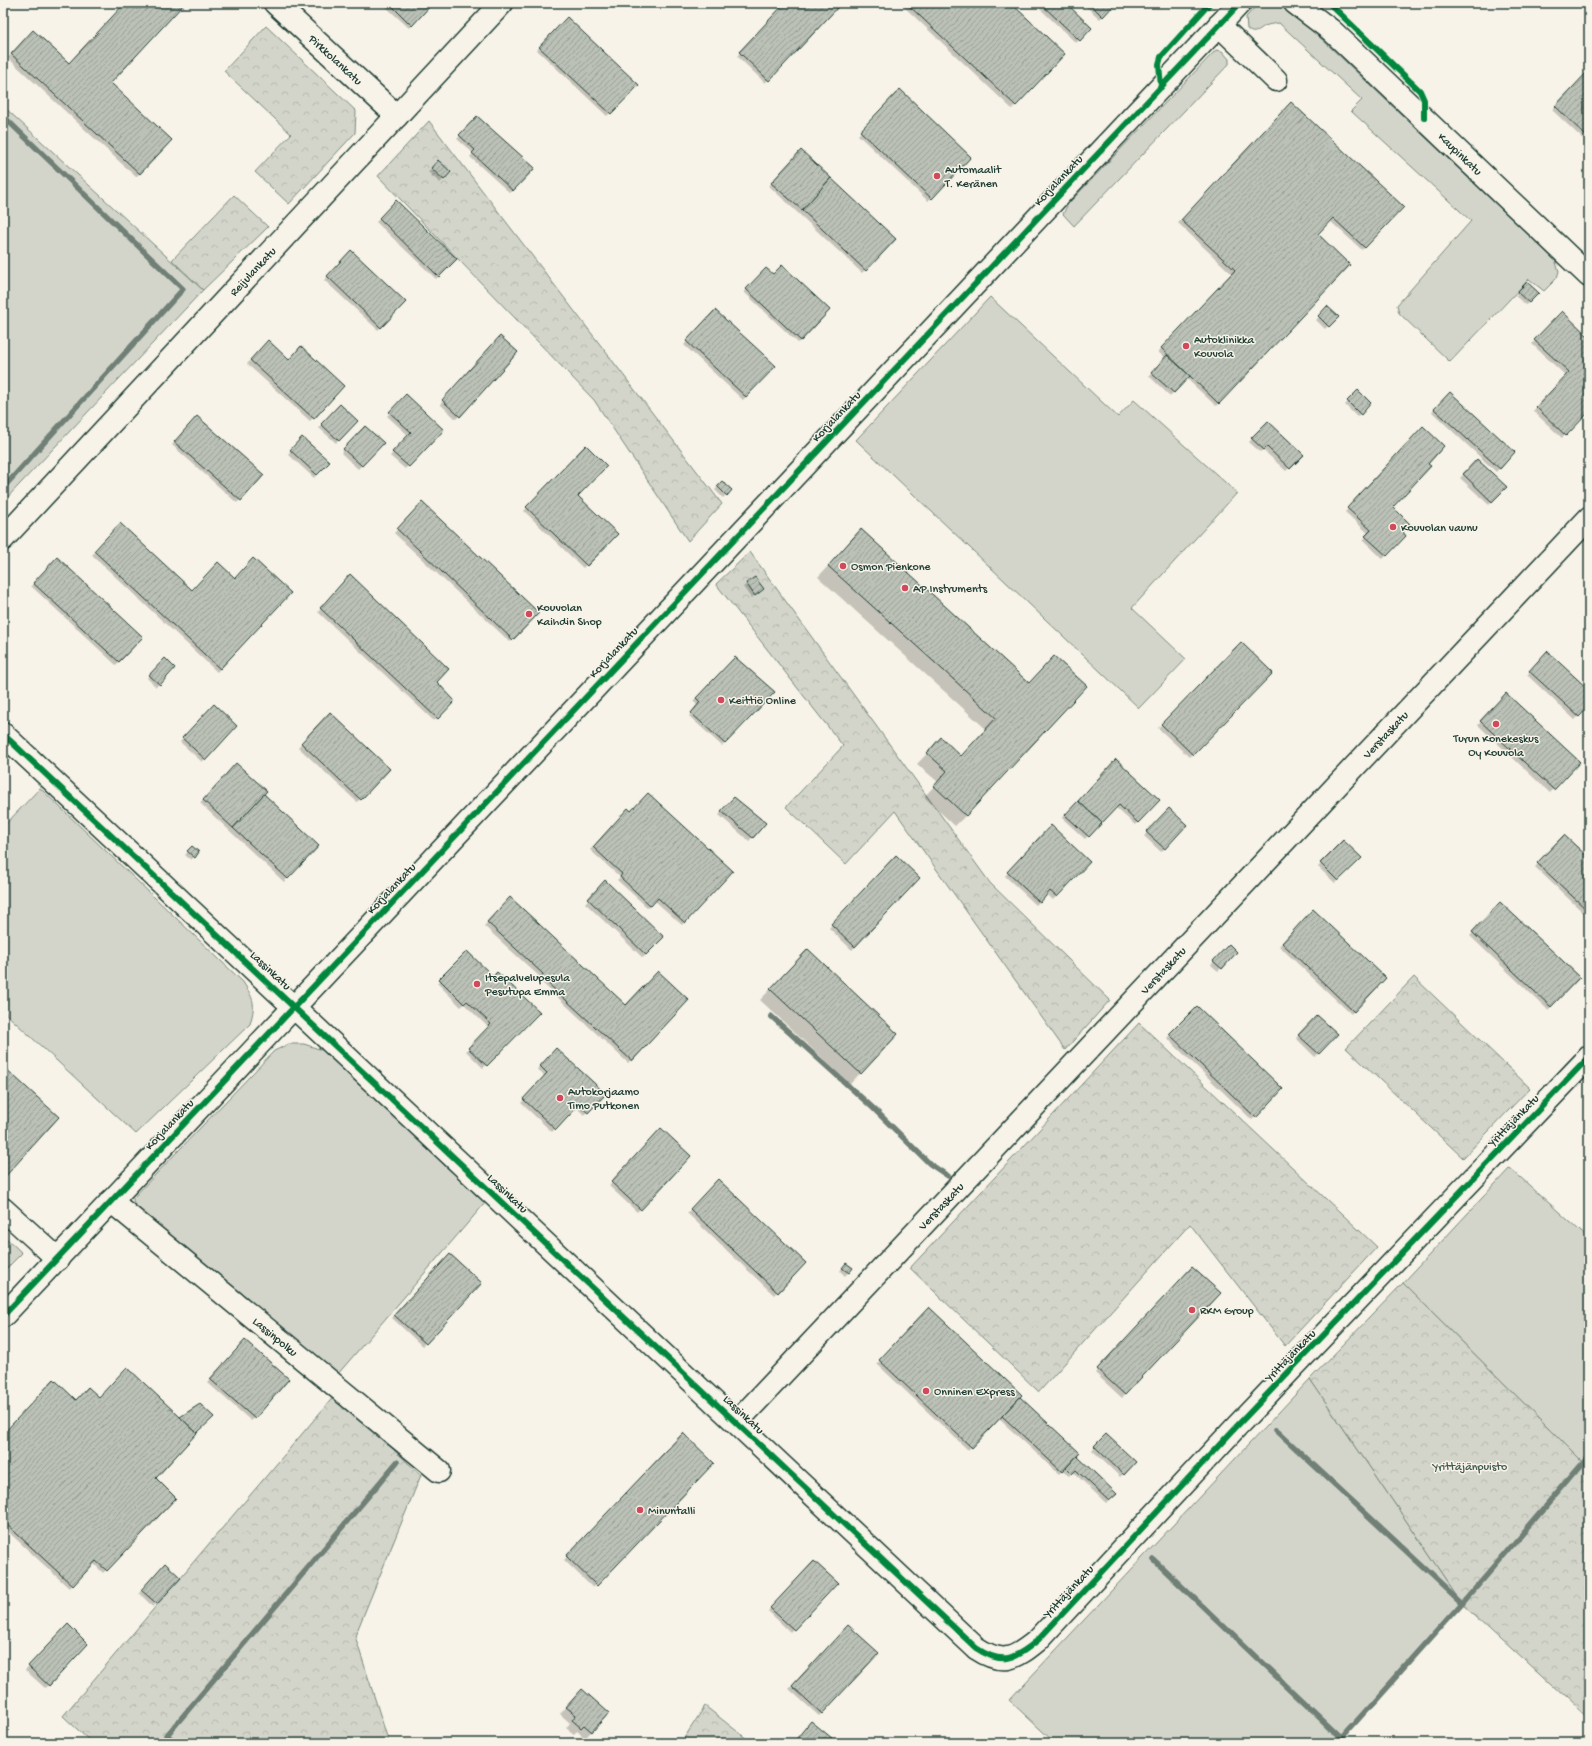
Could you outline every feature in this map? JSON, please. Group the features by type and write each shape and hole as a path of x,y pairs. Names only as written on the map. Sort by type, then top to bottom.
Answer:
{"street":[{"name":"Pirkkolankatu","path":"275,3 397,116"},
{"name":"Reijulankatu","path":"3,539 502,3"},
{"name":"Korjalankatu","path":"3,1316 1240,3"},
{"name":"Kaupinkatu","path":"1295,3 1332,31 1589,276"},
{"name":"Kaupinkatu","path":"1309,3 1332,31"},
{"path":"1219,25 1276,80"},
{"name":"Verstaskatu","path":"737,1422 1589,518"},
{"name":"Lassinkatu","path":"3,734 472,1172 548,1247 737,1422 976,1648 987,1655 1001,1659"},
{"name":"Yrittäjänkatu","path":"1001,1659 1025,1651 1038,1640 1237,1426 1589,1057"},
{"name":"Lassinpolku","path":"112,1201 439,1471"},
{"path":"3,1209 58,1258"}],"green space":[{"path":"1277,3 1292,11 1555,260 1559,271 1557,278 1544,291 1529,279 1450,362 1399,313 1397,305 1471,221 1351,111 1362,100 1279,23 1267,25 1256,32 1252,32 1247,29 1246,17 1258,4"},
{"path":"266,26 356,111 355,133 289,204 255,172 291,134 224,71"},
{"path":"1216,50 1222,51 1229,59 1229,64 1074,226 1063,214 1068,204"},
{"path":"3,106 203,290 3,502"},
{"path":"429,121 722,504 688,541 594,400 378,176"},
{"path":"234,195 268,227 203,290 172,260"},
{"path":"990,297 1118,417 1134,400 1237,493 1132,608 1186,659 1139,708 856,440"},
{"path":"750,552 990,883 1110,1000 1065,1050 895,811 846,864 786,807 843,746 716,584"},
{"path":"40,788 243,982 252,998 253,1011 250,1024 136,1134 3,1011 3,827"},
{"path":"1414,977 1530,1088 1463,1158 1346,1048"},
{"path":"1139,1023 1377,1247 1285,1346 1190,1224 1039,1392 910,1268"},
{"path":"289,1044 304,1044 322,1050 485,1203 337,1375 134,1212 133,1198 274,1051"},
{"path":"1510,1168 1589,1239 1589,1455 1583,1462 1403,1283"},
{"path":"3,1235 22,1253 3,1272"},
{"name":"Yrittäjänpuisto","path":"1403,1283 1583,1462 1589,1455 1589,1720 1462,1603 1310,1379"},
{"path":"1310,1379 1462,1603 1338,1743 1055,1743 1009,1700"},
{"path":"335,1395 421,1475 355,1636 389,1743 92,1743 63,1716"},
{"path":"705,1706 752,1743 681,1743"}],"building":[{"path":"125,3 131,3 137,9 142,3 185,3 111,83 172,140 140,174 11,54 33,30 69,63"},
{"path":"389,3 433,3 412,26"},
{"path":"785,3 838,3 840,5 769,81 739,52"},
{"path":"906,3 1011,3 1065,54 1016,106"},
{"path":"1040,3 1066,3 1092,28 1080,41"},
{"path":"1089,3 1116,3 1103,17"},
{"path":"567,17 639,85 611,114 539,47"},
{"path":"1589,70 1589,134 1586,136 1555,106"},
{"path":"900,89 971,157 932,199 860,131"},
{"path":"1291,102 1404,207 1365,248 1333,218 1318,234 1350,265 1219,404 1161,348 1235,270 1181,220"},
{"path":"477,116 535,168 513,191 472,153 475,150 459,135"},
{"path":"801,150 831,178 802,210 771,183"},
{"path":"438,160 451,172 444,180 431,168"},
{"path":"831,178 896,239 866,271 802,210"},
{"path":"396,200 457,259 439,277 379,218"},
{"path":"351,250 406,302 381,328 327,276"},
{"path":"782,265 830,310 801,341 746,289 766,268 773,274"},
{"path":"1527,282 1539,293 1529,303 1517,292"},
{"path":"1327,306 1339,317 1329,327 1318,316"},
{"path":"715,310 776,366 746,397 686,341"},
{"path":"1562,311 1589,337 1589,412 1566,436 1536,407 1569,372 1534,340"},
{"path":"500,336 518,352 460,417 442,400"},
{"path":"268,340 289,360 301,346 344,386 314,419 250,360"},
{"path":"1167,355 1190,376 1174,393 1151,373"},
{"path":"1358,390 1371,403 1361,415 1347,401"},
{"path":"1450,392 1515,452 1500,469 1434,409"},
{"path":"406,394 444,430 409,467 392,452 411,432 389,412"},
{"path":"340,404 358,421 339,441 321,424"},
{"path":"197,416 264,475 241,501 174,442"},
{"path":"1268,421 1304,455 1290,469 1267,447 1264,450 1251,438"},
{"path":"365,426 384,443 362,466 343,449"},
{"path":"1423,426 1444,446 1428,464 1431,466 1393,507 1410,524 1403,532 1406,536 1387,556 1365,536 1371,530 1347,508"},
{"path":"302,437 330,462 317,475 290,450"},
{"path":"586,445 607,466 578,496 618,534 587,566 526,507"},
{"path":"1477,459 1507,487 1492,502 1463,474"},
{"path":"722,481 732,490 727,496 717,486"},
{"path":"422,502 539,613 513,640 397,529"},
{"path":"120,523 192,590 218,562 235,578 253,558 291,593 220,669 94,551"},
{"path":"861,529 1029,683 1054,656 1087,686 966,816 934,786 947,771 927,753 941,737 961,756 996,718 828,566"},
{"path":"57,557 143,637 119,662 33,583"},
{"path":"350,574 449,669 437,682 455,701 438,719 320,608"},
{"path":"755,577 764,589 755,596 746,583"},
{"path":"1241,642 1273,673 1193,755 1161,724"},
{"path":"1547,651 1589,690 1589,706 1579,717 1529,671"},
{"path":"735,657 775,692 725,744 691,713 700,702 696,698"},
{"path":"165,658 175,668 160,685 149,675"},
{"path":"1506,693 1580,762 1554,790 1480,721"},
{"path":"214,704 237,726 206,760 182,738"},
{"path":"330,712 390,769 361,800 301,743"},
{"path":"1116,759 1160,800 1138,823 1119,805 1102,823 1078,801"},
{"path":"236,763 267,791 233,828 203,800"},
{"path":"648,793 733,871 685,923 658,898 651,906 620,877 622,874 593,847 628,808 631,811"},
{"path":"264,794 319,846 288,879 233,828"},
{"path":"734,797 766,823 753,838 721,811"},
{"path":"1078,801 1102,823 1089,837 1065,815"},
{"path":"1169,808 1187,825 1165,849 1146,832"},
{"path":"1051,825 1090,862 1057,897 1050,891 1040,903 1007,872"},
{"path":"1564,835 1589,858 1589,912 1537,863"},
{"path":"1343,840 1362,858 1338,881 1320,863"},
{"path":"192,846 199,852 195,858 187,851"},
{"path":"896,855 920,878 855,947 831,924"},
{"path":"605,880 664,937 646,955 588,899"},
{"path":"510,897 626,1005 658,971 689,1000 632,1061 541,977 543,974 487,922"},
{"path":"1500,902 1580,977 1551,1007 1472,932"},
{"path":"1313,909 1386,978 1354,1012 1282,943"},
{"path":"1229,944 1237,952 1222,969 1213,961"},
{"path":"808,949 898,1034 861,1074 770,989"},
{"path":"467,951 493,976 497,972 540,1012 487,1066 468,1048 491,1024 467,1001 464,1004 439,979"},
{"path":"1197,1006 1283,1089 1256,1118 1169,1034"},
{"path":"1317,1015 1338,1034 1319,1054 1298,1035"},
{"path":"556,1048 606,1094 588,1113 579,1105 556,1130 523,1099 547,1073 540,1066"},
{"path":"3,1066 59,1117 3,1179"},
{"path":"661,1128 691,1156 641,1210 611,1182"},
{"path":"718,1179 806,1263 778,1293 690,1209"},
{"path":"450,1254 482,1283 426,1344 394,1315"},
{"path":"846,1263 853,1268 849,1273 842,1268"},
{"path":"1192,1267 1221,1293 1125,1395 1097,1369"},
{"path":"929,1307 1022,1395 972,1448 879,1360"},
{"path":"245,1340 289,1379 255,1419 210,1379"},
{"path":"127,1367 197,1433 156,1478 176,1498 107,1571 96,1561 73,1586 3,1521 3,1434 54,1379 76,1400 88,1387 99,1397"},
{"path":"1020,1397 1080,1453 1062,1472 1002,1416"},
{"path":"200,1404 214,1417 197,1433 180,1417"},
{"name":"Minuntalli","path":"683,1433 714,1463 597,1586 566,1556"},
{"path":"1106,1434 1136,1462 1124,1475 1094,1446"},
{"path":"1077,1456 1117,1494 1109,1501 1076,1470 1072,1474 1066,1468"},
{"path":"814,1561 838,1583 794,1630 770,1608"},
{"path":"165,1563 181,1578 157,1604 141,1590"},
{"path":"68,1624 88,1644 49,1686 28,1666"},
{"path":"848,1625 879,1653 822,1714 792,1686"},
{"path":"582,1689 609,1713 592,1732 584,1725 581,1728 572,1720 576,1715 566,1707"},
{"path":"811,1721 838,1743 793,1743"}],"waterway":[{"path":"3,116 183,289 3,488"},
{"path":"771,1016 873,1108 930,1164 948,1176"},
{"path":"1276,1430 1462,1603"},
{"path":"1337,1743 1462,1603 1589,1455"},
{"path":"176,1743 167,1735 397,1462"},
{"path":"1154,1560 1341,1738"}],"cycle path":[{"path":"1161,87 1159,64 1161,57 1210,3"},
{"path":"3,1316 1240,3"},
{"path":"1329,3 1420,91 1424,100 1424,118"},
{"path":"3,734 976,1648 985,1654 994,1657 1008,1658 1015,1656 1038,1640 1237,1426 1589,1057"}],"place":[{"name":"Automaalit T. Keränen","path":"937,176"},
{"name":"Autoklinikka Kouvola","path":"1186,346"},
{"name":"Kouvolan vaunu","path":"1393,527"},
{"name":"Osmon Pienkone","path":"843,566"},
{"name":"AP Instruments","path":"905,588"},
{"name":"Kouvolan Kaihdin Shop","path":"529,614"},
{"name":"Keittiö Online","path":"721,700"},
{"name":"Turun Konekeskus Oy Kouvola","path":"1496,724"},
{"name":"Itsepalvelupesula Pesutupa Emma","path":"477,984"},
{"name":"Autokorjaamo Timo Putkonen","path":"560,1098"},
{"name":"RKM Group","path":"1192,1310"},
{"name":"Onninen Express","path":"926,1391"},
{"name":"Minuntalli","path":"640,1510"}]}
